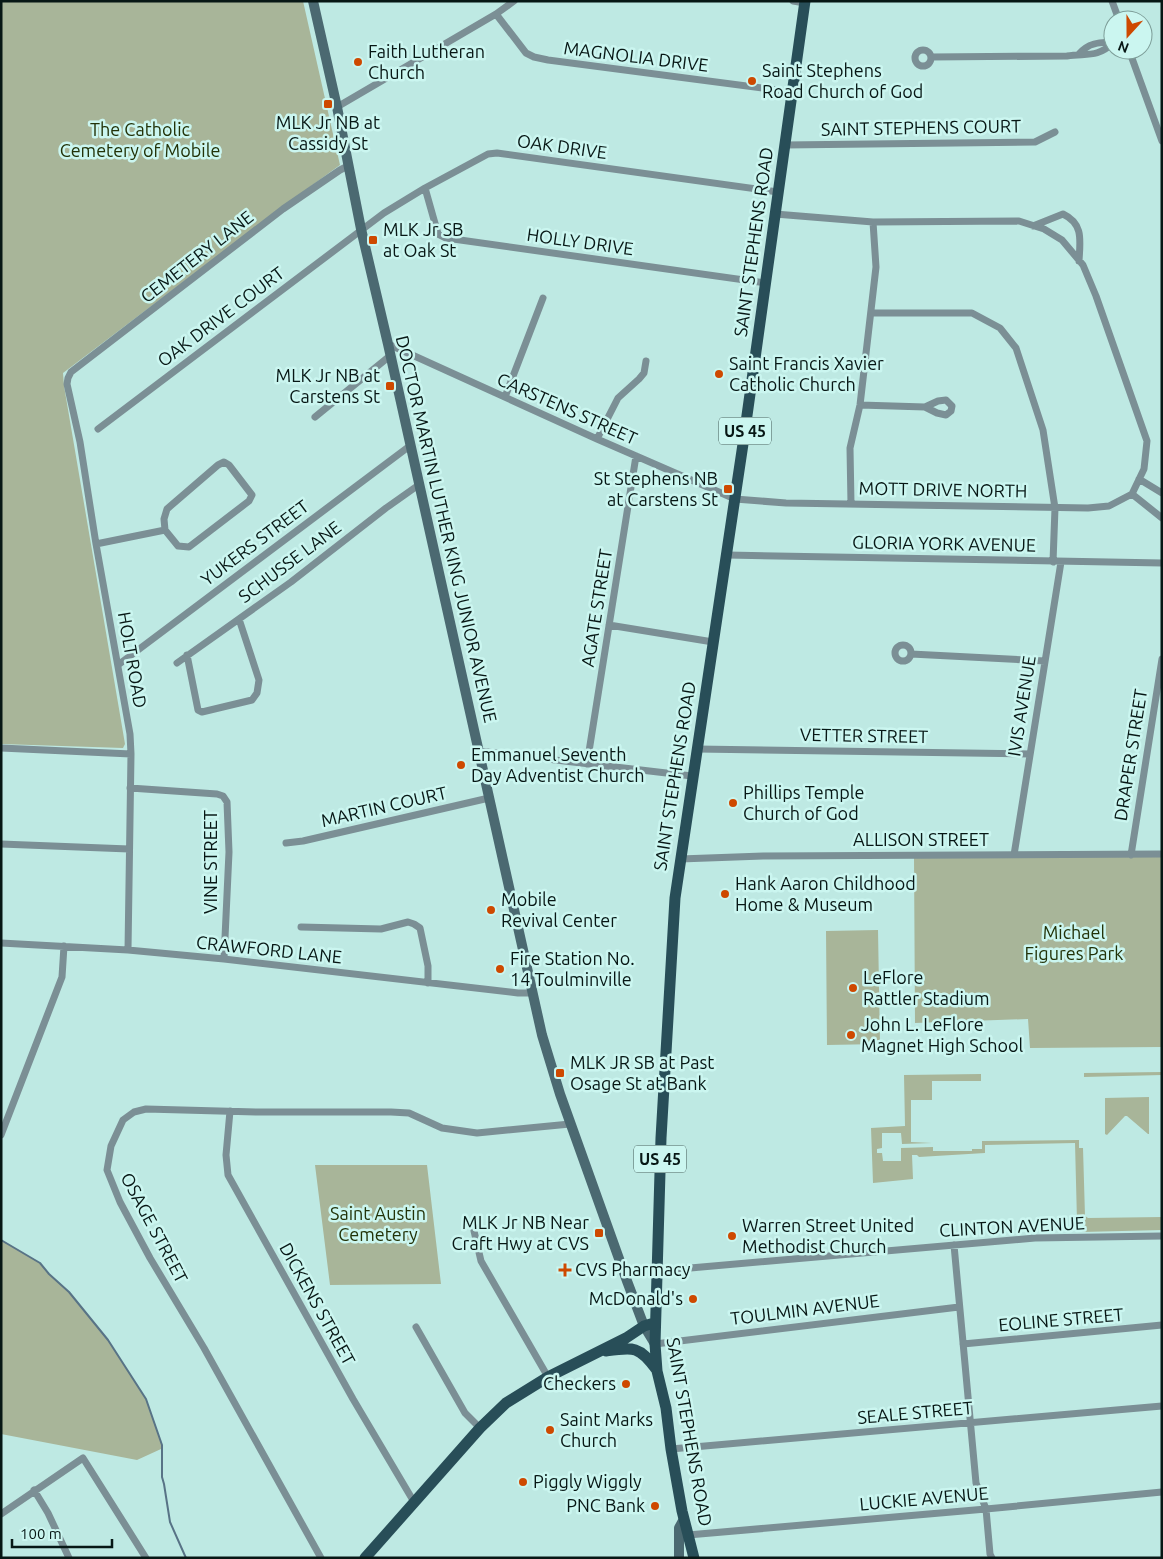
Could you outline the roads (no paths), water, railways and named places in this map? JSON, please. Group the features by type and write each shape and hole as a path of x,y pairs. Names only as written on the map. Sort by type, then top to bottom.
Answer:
{"main road":[{"name":"DOCTOR MARTIN LUTHER KING JUNIOR AVENUE","path":"313,1 337,107 361,229 420,484 542,1035 570,1124 649,1324"},
{"name":"SAINT STEPHENS ROAD","path":"694,1558 670,1449 666,1408 655,1344 649,1324 656,1271 664,1061 675,898 727,555 805,2"},
{"path":"365,1558 480,1428 506,1403 548,1377 626,1338 649,1324"},
{"path":"598,1352 622,1349 639,1350 658,1370"},
{"path":"679,1558 679,1528 684,1519"}],"street":[{"path":"337,107 496,14 514,1"},
{"path":"792,1 805,2"},
{"name":"MAGNOLIA DRIVE","path":"496,14 526,53 534,57 792,92"},
{"path":"931,57 1067,56 1088,55 1103,50"},
{"path":"1134,60 1162,141"},
{"name":"SAINT STEPHENS COURT","path":"785,144 1035,142 1055,132"},
{"name":"OAK DRIVE","path":"361,229 425,188 483,156 497,153 778,192"},
{"name":"CEMETERY LANE","path":"68,378 71,372 283,209 348,166"},
{"name":"HOLLY DRIVE","path":"425,188 438,234 446,238 766,283"},
{"path":"775,214 873,222 1019,221 1044,229 1062,240 1083,265 1096,296 1147,441 1144,469 1132,494 1162,518"},
{"path":"1033,226 1063,214 1071,218 1079,230 1079,261"},
{"path":"851,504 850,448 860,405 876,267 873,222"},
{"name":"OAK DRIVE COURT","path":"98,429 361,229"},
{"path":"504,397 543,298"},
{"name":"IVIS AVENUE","path":"872,313 972,313 1000,328 1016,348 1043,430 1055,508 1057,562 1045,661 1014,855"},
{"name":"CARSTENS STREET","path":"388,344 735,499"},
{"path":"315,417 391,355"},
{"path":"597,438 618,398 644,373 646,361"},
{"name":"HOLT ROAD","path":"68,378 67,384 80,442 130,734 128,950"},
{"path":"860,405 925,407"},
{"name":"YUKERS STREET","path":"118,665 411,445"},
{"name":"AGATE STREET","path":"587,764 636,456"},
{"path":"224,462 229,465 252,495 249,501 189,547 178,546 165,530 164,519 166,509 224,462"},
{"path":"1139,479 1162,493"},
{"name":"SCHUSSE LANE","path":"177,663 290,582 420,484"},
{"name":"MOTT DRIVE NORTH","path":"735,499 786,504 1088,508 1109,506 1132,494"},
{"path":"96,544 165,530"},
{"name":"GLORIA YORK AVENUE","path":"727,555 1162,563"},
{"path":"187,655 198,710 202,712 252,700 257,693 259,680 239,619"},
{"path":"609,625 713,642"},
{"path":"911,654 1045,661"},
{"name":"DRAPER STREET","path":"1131,855 1162,659"},
{"path":"1,748 131,754"},
{"name":"VETTER STREET","path":"697,748 1030,754"},
{"path":"479,751 692,776"},
{"name":"VINE STREET","path":"130,788 217,794 223,796 227,802 228,852 224,959"},
{"name":"MARTIN COURT","path":"286,843 303,841 489,798"},
{"path":"1,844 129,849"},
{"name":"ALLISON STREET","path":"680,858 1162,854"},
{"path":"301,927 381,930 408,922 414,924 420,928 428,966 428,983"},
{"name":"CRAWFORD LANE","path":"1,943 128,950 224,959 518,993 533,993"},
{"path":"1,1135 62,977 64,946"},
{"name":"OSAGE STREET","path":"321,1558 120,1202 107,1170 111,1146 123,1120 134,1112 146,1109 409,1113 442,1128 477,1133 570,1124"},
{"name":"DICKENS STREET","path":"230,1111 226,1155 228,1175 353,1398 414,1502"},
{"path":"474,1230 481,1260 548,1377"},
{"name":"CLINTON AVENUE","path":"656,1271 1035,1238 1162,1236"},
{"path":"954,1244 976,1483 986,1509 992,1558"},
{"name":"TOULMIN AVENUE","path":"655,1344 959,1307"},
{"name":"EOLINE STREET","path":"963,1344 1162,1325"},
{"path":"416,1327 465,1413 480,1428"},
{"name":"SEALE STREET","path":"670,1449 1162,1406"},
{"path":"1,1514 83,1458 146,1558"},
{"path":"34,1490 48,1513 69,1558"},
{"name":"LUCKIE AVENUE","path":"688,1534 1162,1492"}],"waterway":[{"path":"1,1240 40,1263 69,1292 108,1340 146,1399 162,1445 162,1477 170,1522 186,1558"}],"place":[{"name":"Faith Lutheran Church","path":"358,62"},
{"name":"Saint Stephens Road Church of God","path":"752,81"},
{"name":"MLK Jr NB at Cassidy St","path":"328,104"},
{"name":"MLK Jr SB at Oak St","path":"373,240"},
{"name":"Saint Francis Xavier Catholic Church","path":"719,374"},
{"name":"MLK Jr NB at Carstens St","path":"390,386"},
{"name":"St Stephens NB at Carstens St","path":"728,489"},
{"name":"Emmanuel Seventh Day Adventist Church","path":"461,765"},
{"name":"Phillips Temple Church of God","path":"733,803"},
{"name":"Hank Aaron Childhood Home & Museum","path":"725,894"},
{"name":"Mobile Revival Center","path":"491,910"},
{"name":"Fire Station No. 14 Toulminville","path":"500,969"},
{"name":"LeFlore Rattler Stadium","path":"853,988"},
{"name":"John L. LeFlore Magnet High School","path":"851,1035"},
{"name":"MLK JR SB at Past Osage St at Bank","path":"560,1073"},
{"name":"MLK Jr NB Near Craft Hwy at CVS","path":"599,1233"},
{"name":"Warren Street United Methodist Church","path":"732,1236"},
{"name":"CVS Pharmacy","path":"565,1270"},
{"name":"McDonald's","path":"693,1299"},
{"name":"Checkers","path":"626,1384"},
{"name":"Saint Marks Church","path":"550,1430"},
{"name":"Piggly Wiggly","path":"523,1482"},
{"name":"PNC Bank","path":"655,1506"}],"park label":[{"name":"The Catholic Cemetery of Mobile","path":"140,140"},
{"name":"Michael Figures Park","path":"1074,943"},
{"name":"Saint Austin Cemetery","path":"378,1224"}]}
